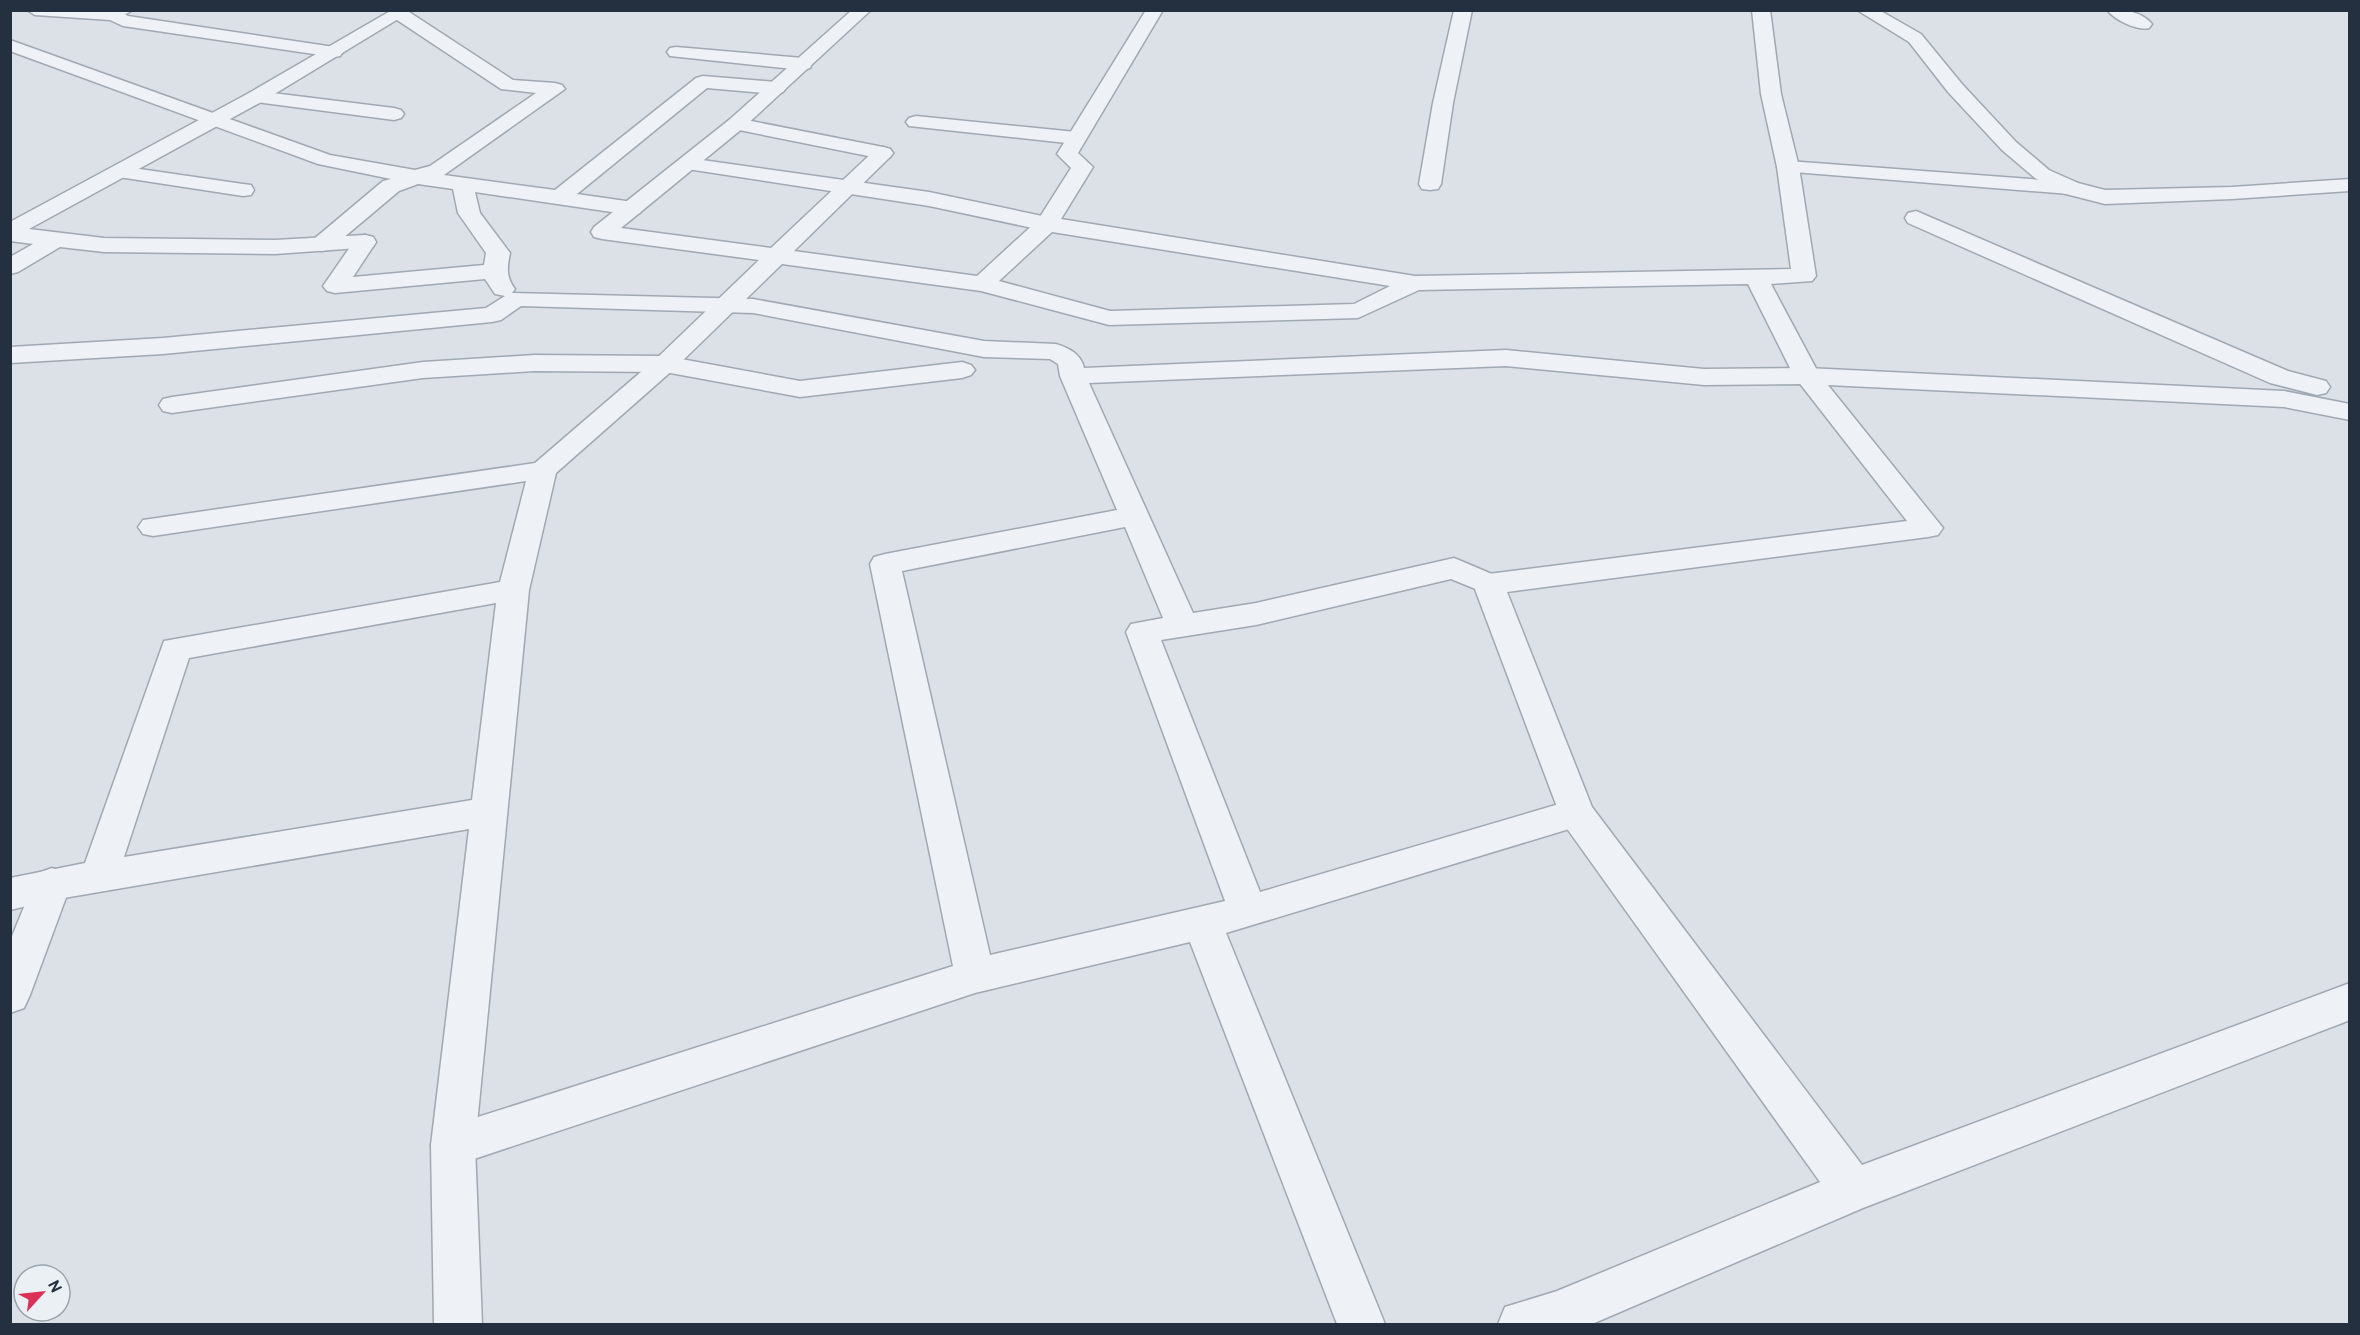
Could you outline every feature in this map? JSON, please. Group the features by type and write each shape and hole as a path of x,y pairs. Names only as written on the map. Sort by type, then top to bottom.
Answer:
{"street":[{"path":"34,10 57,14 120,13 123,21 334,52"},
{"path":"863,10 736,124 602,232 982,284 1109,318 1358,311 1415,283"},
{"path":"982,284 1047,224 1082,167 1067,154 1155,10"},
{"path":"1430,184 1443,103 1463,10"},
{"path":"687,164 929,199 1047,224 1415,283 1804,276 1788,166 1771,94 1761,10"},
{"path":"1865,10 1915,38 1955,88 2010,146 2042,174 2070,188"},
{"path":"2115,10 2143,24"},
{"path":"10,232 256,97 402,12 508,85 555,89 437,170 391,186 322,244"},
{"path":"10,45 325,160 416,177 632,208"},
{"path":"676,52 803,64"},
{"path":"560,197 704,82 776,88"},
{"path":"256,97 394,114"},
{"path":"916,122 1076,138"},
{"path":"153,527 543,470 665,364 883,153 736,124"},
{"path":"1788,166 2070,188 2105,197 2232,193 2349,185"},
{"path":"119,172 243,190"},
{"path":"463,184 469,213 498,253 494,271 499,285 516,299"},
{"path":"1916,218 2279,377 2335,392 2349,392"},
{"path":"10,232 104,245 275,247 365,242 335,286 494,271"},
{"path":"10,267 57,239"},
{"path":"1248,912 1142,632 1256,614 1454,568 1488,584 1928,528 1807,376 1756,277"},
{"path":"10,355 163,346 492,315 516,299 753,306 984,349 1056,352 1070,361 1073,376 1182,624"},
{"path":"1073,376 1506,358 1704,377 1807,376 2284,399 2349,412"},
{"path":"172,405 423,370 534,363 665,364 800,389 962,370"},
{"path":"458,1324 453,1145 513,590 543,470"},
{"path":"975,976 885,564 1134,516"},
{"path":"1488,584 1576,813 1853,1190"},
{"path":"99,876 177,649 513,590"},
{"path":"10,894 52,884 488,812"},
{"path":"453,1145 975,976 1248,912 1576,813"},
{"path":"10,995 52,884"},
{"path":"1202,922 1361,1324"},
{"path":"1522,1324 1557,1315 1853,1190 2349,1001"}]}
